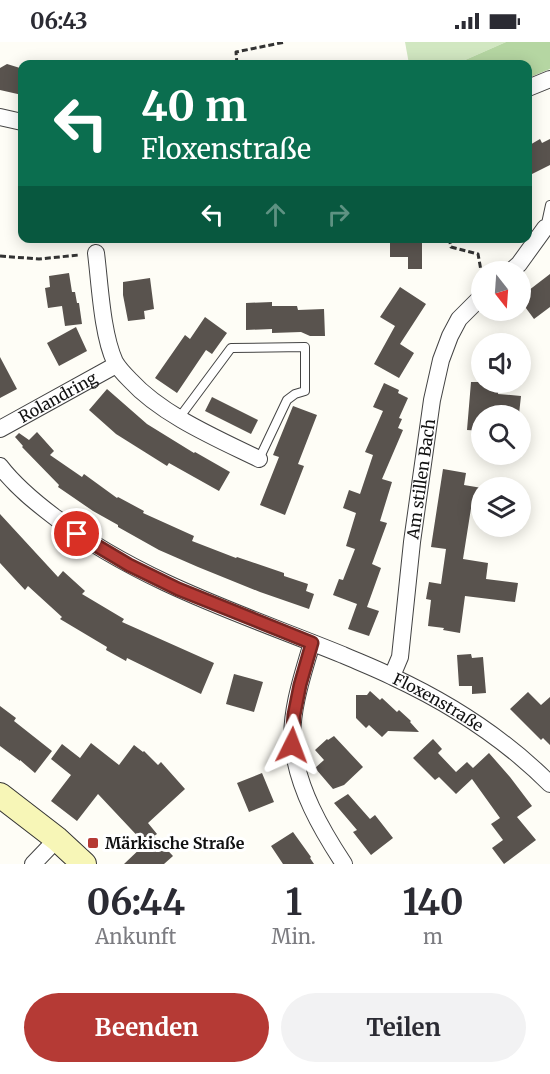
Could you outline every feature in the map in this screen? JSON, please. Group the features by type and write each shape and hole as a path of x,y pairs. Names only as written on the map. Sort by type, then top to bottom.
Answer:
{"street":[{"path":"532,86 550,79"},
{"path":"0,117 18,121"},
{"path":"521,261 545,228"},
{"name":"Rolandring","path":"96,253 108,339 116,365 136,387 154,402 179,418 259,459"},
{"name":"Am stillen Bach","path":"392,676 400,657 412,542 432,400 441,360 450,336 459,319 471,307"},
{"name":"Rolandring","path":"0,429 116,365"},
{"name":"Floxenstraße","path":"0,466 38,505 77,534 129,565 178,589 392,676 442,702 509,747 550,784"},
{"path":"312,643 294,715 292,745 303,790 344,864"},
{"path":"0,795 57,839 84,864"},
{"path":"33,864 57,839"}],"lane":[{"path":"545,228 550,205"},
{"name":"Rolandring","path":"179,418 231,348 305,347 305,391 287,400 259,459"}],"path":[{"path":"237,60 236,52 285,42"},
{"path":"450,243 451,248 478,254 479,261"},
{"path":"0,255 39,259 96,253"}],"green space":[{"path":"405,42 506,42 465,60 408,60"},
{"path":"506,42 550,42 550,69 532,76 532,60 465,60"}],"building":[{"path":"7,64 18,67 18,94 0,90 0,68"},
{"path":"540,139 542,143 550,139 550,165 532,174 532,144"},
{"path":"390,243 422,243 422,269 408,269 408,257 390,257"},
{"path":"69,273 72,292 75,292 77,303 79,303 82,324 65,326 62,306 48,308 45,288 50,287 49,276"},
{"path":"550,274 550,307 534,319 531,315 531,289"},
{"path":"150,278 154,309 144,311 145,319 128,321 123,282"},
{"path":"400,287 426,304 400,344 414,353 399,378 374,364 395,326 380,317"},
{"path":"272,302 272,306 297,306 298,310 324,309 325,336 310,336 301,332 272,333 272,329 246,330 246,303"},
{"path":"205,317 227,333 212,354 206,350 177,393 155,378 185,335 190,339"},
{"path":"76,327 87,351 59,366 47,343"},
{"path":"0,357 17,389 0,398"},
{"path":"471,382 471,393 521,396 520,405 471,405 471,430 467,430"},
{"path":"384,383 399,390 398,393 408,398 399,418 402,419 398,428 403,430 382,479 392,482 380,521 387,523 372,564 381,568 367,607 379,611 369,636 348,629 357,604 333,595 339,579 343,580 355,549 346,546 356,513 343,508 349,490 360,494 373,455 365,452 383,411 373,407"},
{"path":"107,389 147,424 230,472 219,491 169,463 167,466 116,434 89,410"},
{"path":"212,397 258,420 251,434 205,411"},
{"path":"293,406 317,415 298,464 304,466 285,515 260,505 279,457 273,455"},
{"path":"37,432 54,451 50,455 82,477 84,474 117,498 144,511 143,513 194,536 192,541 284,573 284,576 308,584 306,591 314,594 309,609 260,592 159,550 93,511 58,487 59,485 15,437 19,433 29,440"},
{"path":"443,469 466,473 464,485 471,486 471,508 463,559 488,563 486,579 518,583 515,602 465,596 460,633 428,626 431,600 426,599 429,582 441,584 446,549 431,547"},
{"path":"0,514 58,577 63,571 85,591 82,594 124,619 122,622 214,663 201,694 106,650 107,647 60,619 62,617 28,586 25,590 0,563"},
{"path":"471,654 472,658 483,657 486,693 472,694 472,686 459,686 457,655"},
{"path":"234,674 263,682 254,712 226,704"},
{"path":"370,691 380,700 382,698 397,712 399,710 419,732 388,731 382,737 369,725 366,728 356,718 356,695 367,695"},
{"path":"528,692 541,705 550,697 550,745 543,738 541,740 510,709"},
{"path":"0,706 16,718 14,721 52,751 35,773 0,746"},
{"path":"334,736 363,767 344,785 333,789 315,768 324,760 315,750"},
{"path":"433,739 442,749 438,753 456,772 467,762 473,768 489,753 532,806 517,817 536,840 504,864 492,848 503,840 491,824 500,818 472,779 456,794 439,777 435,780 413,758"},
{"path":"91,743 119,765 134,745 158,765 161,762 185,789 148,823 157,834 154,836 173,856 164,864 124,864 145,844 98,794 77,821 51,801 71,775 51,759 62,744 80,758"},
{"path":"262,773 274,802 249,812 237,783"},
{"path":"348,794 370,819 375,815 393,838 371,855 353,832 357,830 334,803"},
{"path":"293,832 314,864 283,864 271,846"}],"place":[{"name":"Märkische Straße","path":"93,843"}],"route":[{"path":"77,534 129,565 178,589 312,643 294,715 292,745"}]}
